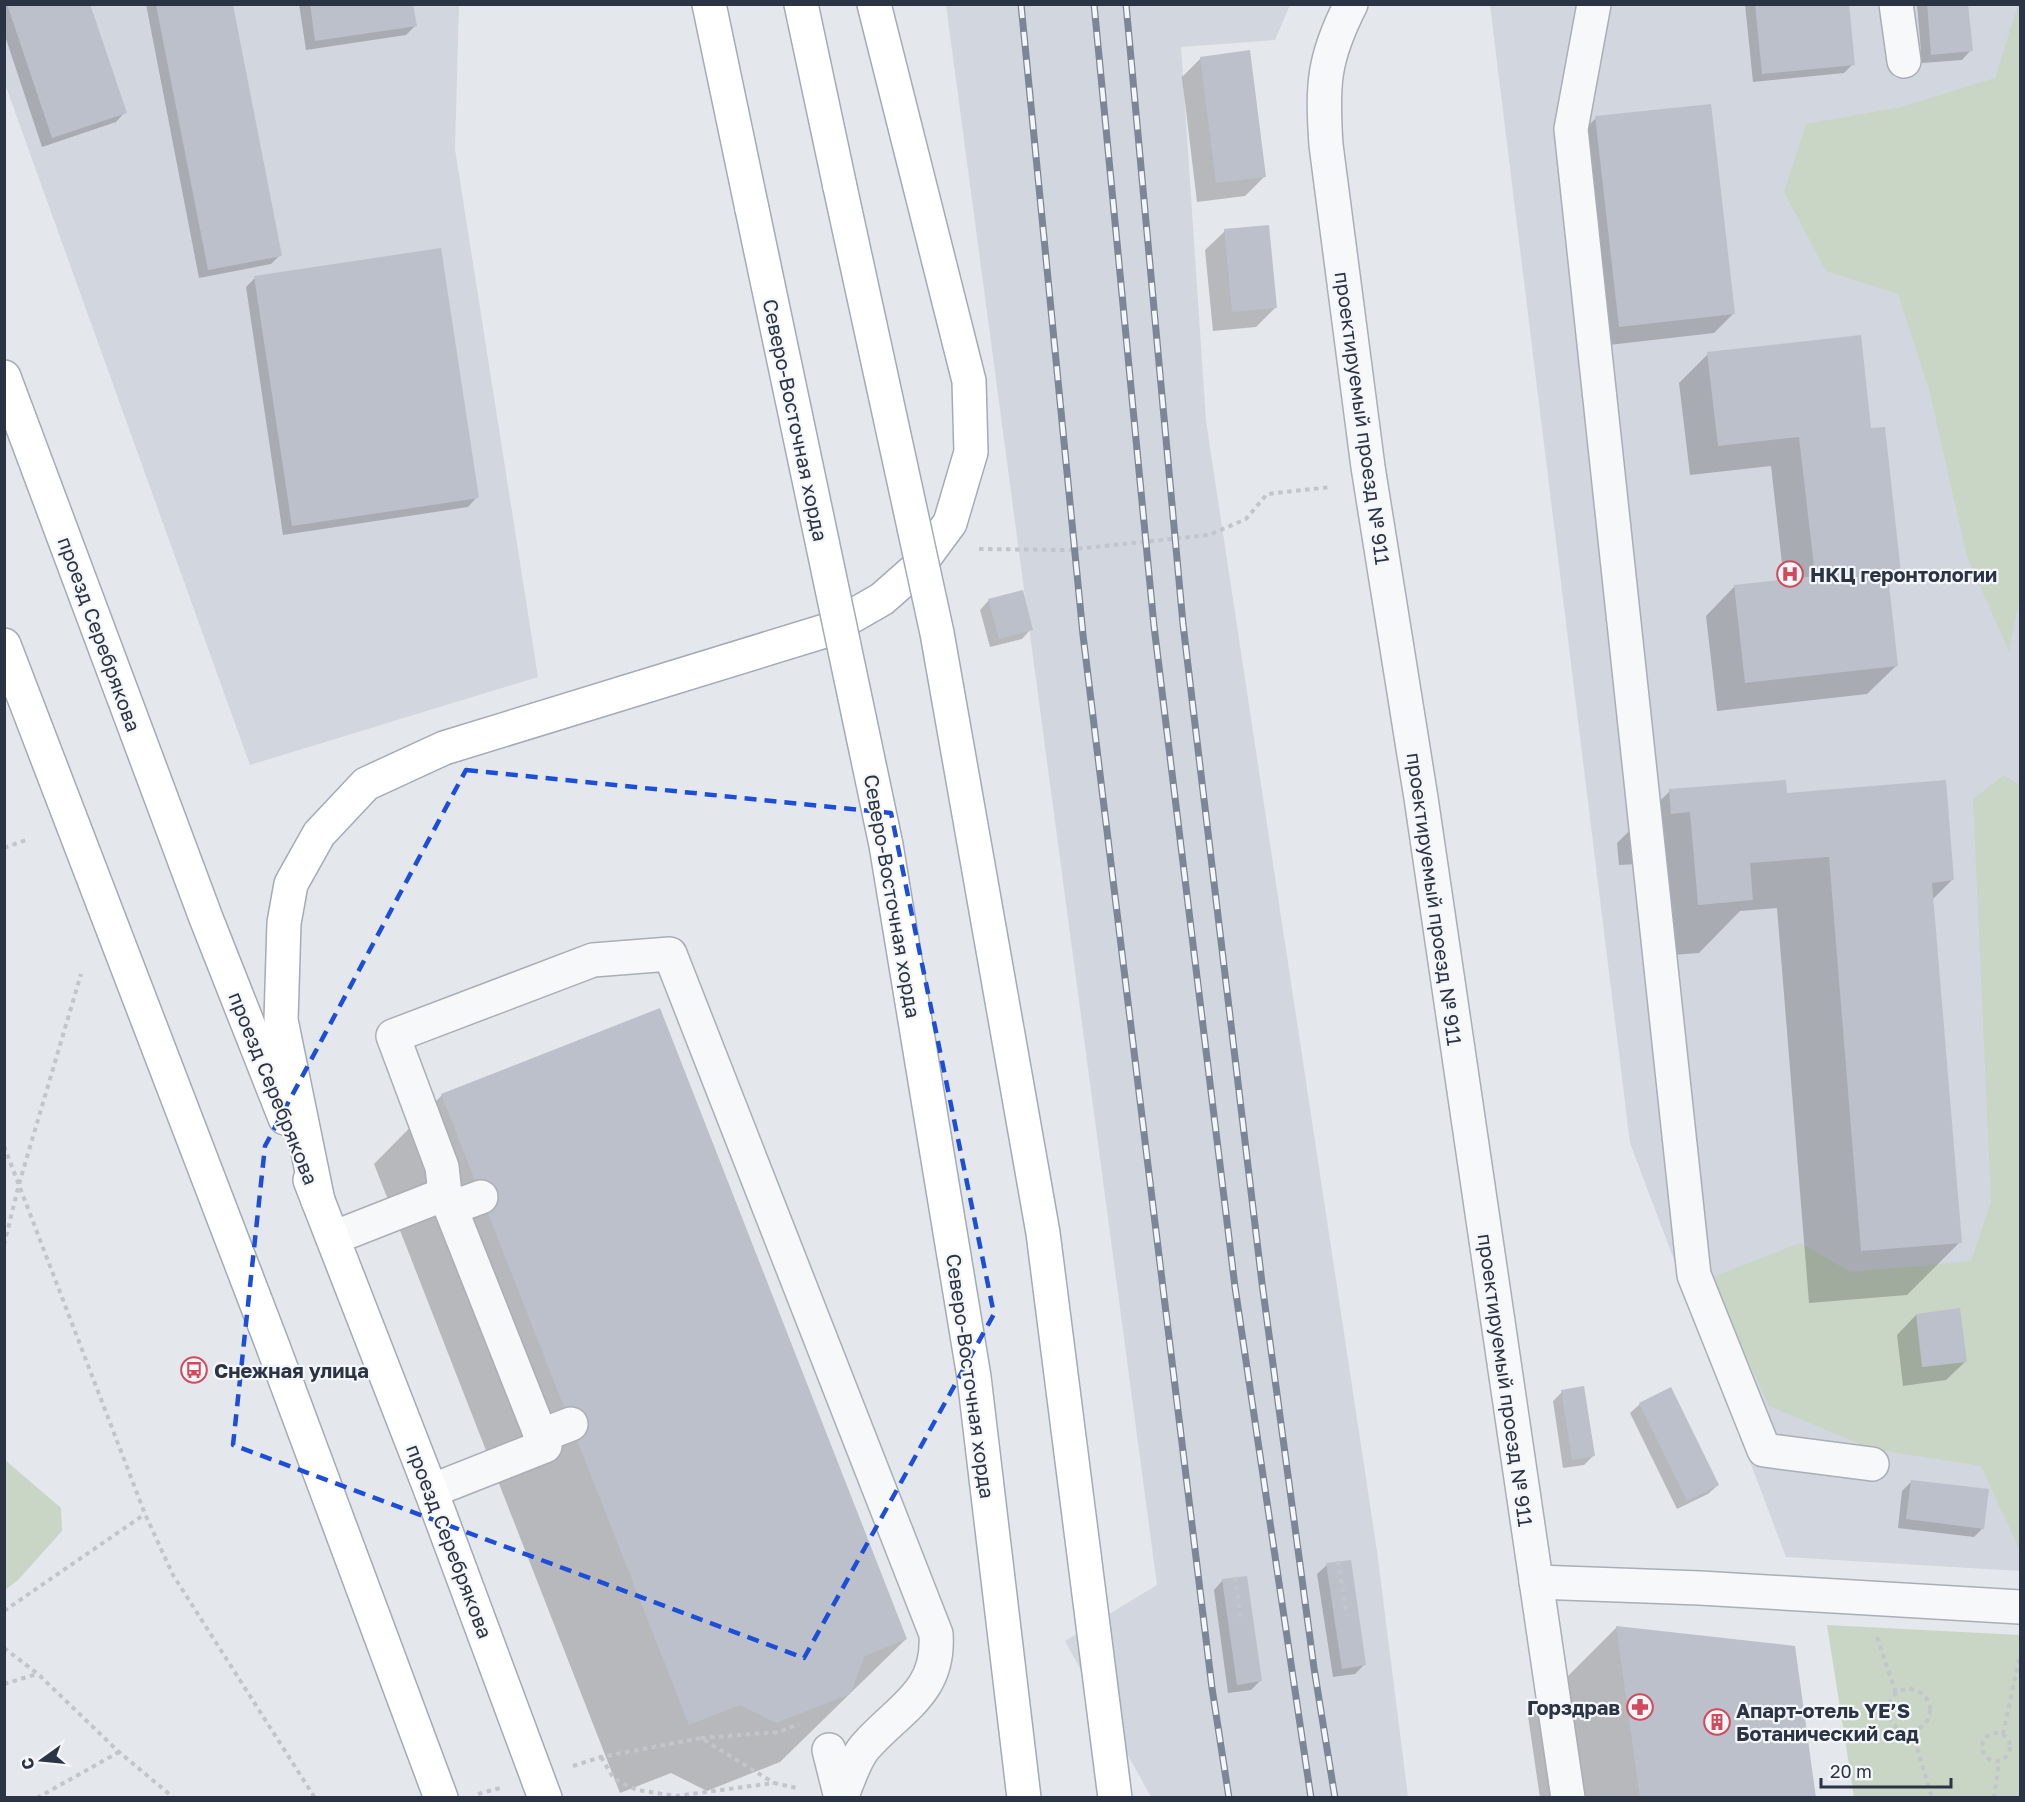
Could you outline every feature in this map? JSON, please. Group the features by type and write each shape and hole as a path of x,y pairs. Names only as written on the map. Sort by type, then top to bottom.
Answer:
{"main road":[{"name":"Северо-Восточная хорда","path":"709,4 886,845 974,1377 1024,1797"},
{"path":"801,4 937,633 1043,1233 1115,1797"},
{"path":"318,1201 280,1020 284,923 291,884 319,834 366,784 444,748 828,630 882,599 916,569 950,523 970,452 969,381 874,4"},
{"name":"проезд Серебрякова","path":"4,377 206,918 333,1238 546,1790"},
{"path":"4,645 272,1344 441,1797"},
{"path":"402,1692 417,1797"}],"street":[{"name":"проектируемый проезд № 911","path":"1351,4 1333,40 1323,92 1326,145 1368,467 1421,798 1568,1797"},
{"path":"1594,4 1571,129 1694,1275 1764,1450 1872,1464"},
{"path":"1896,4 1904,61"},
{"path":"431,1491 544,1446 448,1201 442,1167 393,1036 593,960 670,954 936,1634 938,1656 926,1685 864,1748 841,1797"},
{"path":"333,1238 448,1201 481,1197"},
{"path":"540,1436 571,1424"},
{"path":"1536,1582 1714,1589 2020,1607"},
{"path":"829,1750 841,1797"}],"path":[{"path":"979,549 1066,549 1209,535 1246,519 1267,494 1342,485"},
{"path":"4,848 29,839"},
{"path":"4,1245 19,1184 81,974"},
{"path":"4,1146 145,1514 173,1575 315,1797"},
{"path":"4,1611 145,1514"},
{"path":"1338,1561 1347,1616"},
{"path":"1235,1577 1241,1620"},
{"path":"1876,1632 1896,1693"},
{"path":"4,1648 38,1674 119,1752 174,1797"},
{"path":"2003,1734 2020,1655"},
{"path":"4,1684 38,1674"},
{"path":"1906,1688 1917,1690 1927,1697 1929,1718 1922,1727 1912,1731 1901,1730 1892,1723 1888,1712 1890,1701 1896,1693 1906,1688"},
{"path":"1912,1731 1932,1797"},
{"path":"779,1732 701,1738 601,1757 614,1779 637,1790 676,1796 774,1784 807,1791"},
{"path":"1994,1733 2003,1734 2010,1740 2011,1749 2007,1758 1999,1762 1990,1761 1983,1754 1982,1745 1985,1737 1994,1733"},
{"path":"701,1738 774,1784"},
{"path":"37,1797 119,1752"},
{"path":"1994,1797 1999,1762"}],"highlighted area":[{"path":"466,770 891,813 994,1314 804,1658 233,1445 265,1146"}],"shaded area":[{"path":"5,5 459,5 455,149 538,677 250,765 5,84"},
{"path":"946,5 1290,5 1275,40 1181,47 1206,421 1377,1551 1408,1797 1151,1797 1065,1641 1157,1585"},
{"name":"НКЦ геронтологии","path":"1490,5 2020,5 2020,1571 1786,1557 1630,1143"}],"green space":[{"path":"2018,5 2020,5 2020,596 2009,651 1967,557 1930,393 1898,294 1826,271 1784,192 1806,124 1901,107 1995,78"},
{"path":"2004,775 2020,785 2020,1551 1981,1466 1872,1449 1769,1406 1710,1278 1800,1243 1851,1272 1971,1261 1991,1201 1973,799"},
{"path":"5,1460 61,1508 62,1531 18,1580 5,1590"},
{"path":"1827,1625 2020,1635 2020,1797 1854,1797"}],"building":[{"path":"7,4 90,4 127,113 52,138"},
{"path":"310,4 413,4 417,26 315,41"},
{"path":"1755,4 1849,4 1855,65 1762,74"},
{"path":"1927,4 1968,4 1973,51 1931,55"},
{"path":"156,5 233,5 282,256 208,270"},
{"path":"1250,50 1266,177 1216,183 1200,57"},
{"path":"1711,104 1735,314 1619,327 1595,116"},
{"path":"1269,225 1277,308 1232,312 1224,229"},
{"path":"441,248 479,498 292,526 254,276"},
{"path":"1861,335 1871,428 1885,427 1901,573 1888,575 1898,666 1745,683 1734,585 1815,576 1799,437 1718,446 1707,352"},
{"path":"1023,590 1033,630 999,639 988,599"},
{"path":"1786,780 1787,793 1946,780 1954,880 1932,883 1962,1243 1861,1251 1829,857 1750,863 1753,900 1698,905 1690,812 1671,814 1669,789"},
{"path":"660,1008 907,1639 865,1656 850,1694 776,1723 740,1705 689,1725 441,1094"},
{"path":"1960,1308 1967,1362 1922,1367 1916,1314"},
{"path":"1584,1386 1595,1456 1572,1460 1561,1390"},
{"path":"1671,1387 1719,1485 1687,1501 1639,1403"},
{"path":"1911,1480 1989,1489 1984,1529 1906,1519"},
{"path":"1351,1560 1366,1665 1342,1669 1326,1563"},
{"path":"1247,1576 1262,1681 1237,1685 1222,1579"},
{"name":"Апарт-отель YE’S Ботанический сад","path":"1616,1626 1795,1646 1816,1798 1640,1798"}],"railway":[{"path":"1021,4 1083,635 1212,1688 1229,1798"},
{"path":"1094,4 1154,626 1235,1287 1311,1798"},
{"path":"1126,4 1183,624 1262,1283 1314,1668 1335,1798"}],"place":[{"name":"НКЦ геронтологии","path":"1790,574"},
{"name":"Снежная улица","path":"194,1370"},
{"name":"Горздрав","path":"1640,1707"},
{"name":"Апарт-отель YE’S Ботанический сад","path":"1717,1722"}]}
